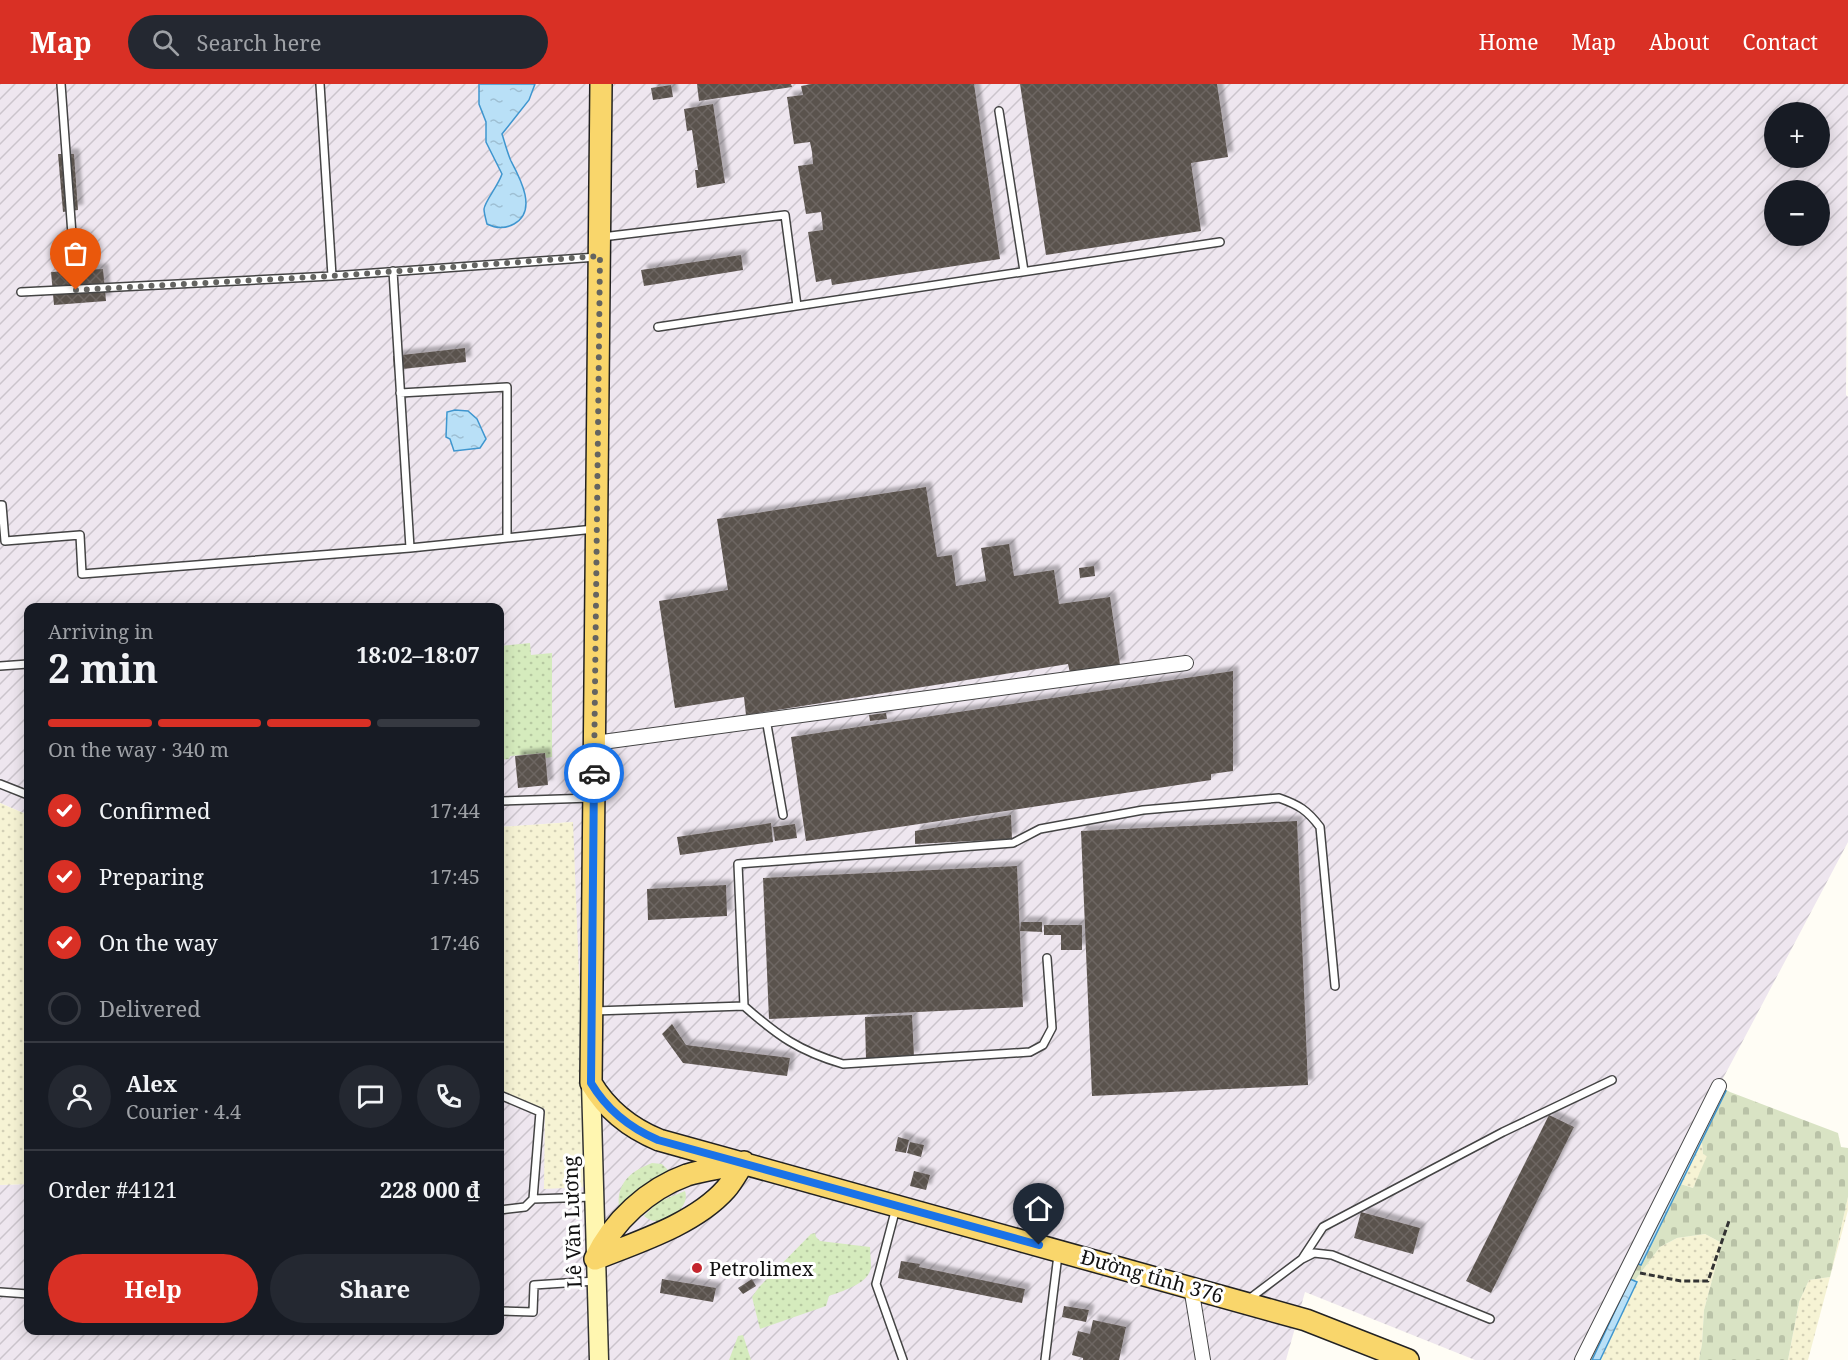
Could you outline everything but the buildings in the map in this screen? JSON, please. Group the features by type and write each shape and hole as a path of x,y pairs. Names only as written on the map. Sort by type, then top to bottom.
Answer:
{"main road":[{"path":"591,1083 601,84"},
{"name":"Đường tỉnh 376","path":"591,1083 602,1101 631,1126 658,1140 744,1162 1306,1320 1408,1360"},
{"name":"Lê Văn Lương","path":"591,1083 599,1360"},
{"path":"596,1259 603,1242 615,1227 633,1208 652,1194 685,1176 744,1162"},
{"path":"596,1259 650,1237 705,1207 726,1189 744,1162"}],"street":[{"path":"595,742 1186,663"},
{"path":"1582,1360 1719,1086"},
{"path":"1191,1287 1203,1360"}],"lane":[{"path":"61,84 76,290"},
{"path":"320,84 332,276"},
{"path":"999,111 1024,272"},
{"path":"21,292 393,272 600,247 785,214 797,306"},
{"path":"658,327 1220,242"},
{"path":"393,272 410,548"},
{"path":"400,393 507,387 507,538"},
{"path":"0,505 2,505 4,541 80,535 82,574 410,548 597,529"},
{"path":"0,666 24,664"},
{"path":"766,719 783,815"},
{"path":"0,784 24,793"},
{"path":"504,801 594,798"},
{"path":"744,1006 738,864 1013,843 1040,829 1143,810 1279,798 1297,804 1308,812 1320,827 1335,986"},
{"path":"592,1011 744,1006 789,1043 820,1058 843,1064 1030,1052 1043,1045 1052,1028 1047,958"},
{"path":"1302,1258 1323,1227 1503,1132 1612,1080"},
{"path":"504,1097 540,1112 533,1199 525,1207 504,1210"},
{"path":"533,1199 594,1197"},
{"path":"897,1205 876,1284 903,1360"},
{"path":"1045,1360 1059,1250"},
{"path":"1245,1303 1302,1258 1314,1253 1332,1255 1490,1318"},
{"path":"504,1311 533,1312 534,1285 596,1281"},
{"path":"0,1292 24,1294"}],"path":[{"path":"1627,1271 1681,1281 1708,1281 1728,1221"}],"shaded area":[{"path":"0,84 1848,84 1846,395 1848,397 1848,842 1719,1086 1582,1360 1475,1360 1305,1292 1286,1360 0,1360 0,1185 24,1184 24,1335 504,1335 504,1092 545,1109 573,822 504,827 504,603 24,603 24,813 0,803"},
{"path":"0,803 24,813 24,1184 0,1185"},
{"path":"573,822 585,1127 583,1187 544,1189 545,1109 504,1092 504,827"},
{"path":"1694,1137 1702,1143 1703,1154 1708,1156 1693,1188 1671,1181"},
{"path":"1848,1197 1848,1210 1830,1277"},
{"path":"1705,1234 1722,1243 1704,1310 1699,1360 1582,1360 1616,1293 1627,1291 1660,1247 1677,1238"},
{"path":"1830,1277 1808,1360 1788,1360 1799,1302 1809,1280"}],"green space":[{"path":"530,643 531,655 552,653 552,757 546,758 545,753 510,756 509,759 504,760 504,646"},
{"path":"1719,1086 1838,1133 1841,1147 1848,1148 1848,1197 1830,1277 1809,1280 1799,1302 1788,1360 1699,1360 1704,1310 1722,1243 1705,1234 1677,1238 1660,1247 1627,1291 1616,1293 1627,1271 1634,1271 1648,1250 1658,1229 1652,1220 1671,1181 1693,1188 1707,1156 1703,1154 1702,1143 1694,1137"},
{"path":"652,1163 662,1164 669,1171 639,1188 619,1208 620,1192 626,1179"},
{"path":"685,1191 685,1202 674,1215 656,1221 644,1216 658,1202"},
{"path":"815,1233 820,1241 870,1247 869,1273 854,1286 829,1296 826,1306 760,1329 752,1297 811,1234"},
{"path":"743,1335 751,1360 729,1360 738,1336"}],"water":[{"path":"479,84 535,84 529,100 502,134 522,185 526,203 521,218 507,227 487,224 484,209 502,174 486,142 486,122 479,104"},
{"path":"468,411 477,419 486,439 480,448 454,451 450,439 446,437 447,412"},
{"path":"1721,1087 1726,1091 1641,1265 1633,1262"},
{"path":"1630,1279 1637,1282 1600,1360 1592,1360"}],"way so far":[{"path":"76,290 332,276 600,256 594,773"}],"place":[{"name":"Petrolimex","path":"697,1268"}],"route":[{"path":"594,773 591,1083 602,1101 631,1126 658,1140 1039,1245"}]}
